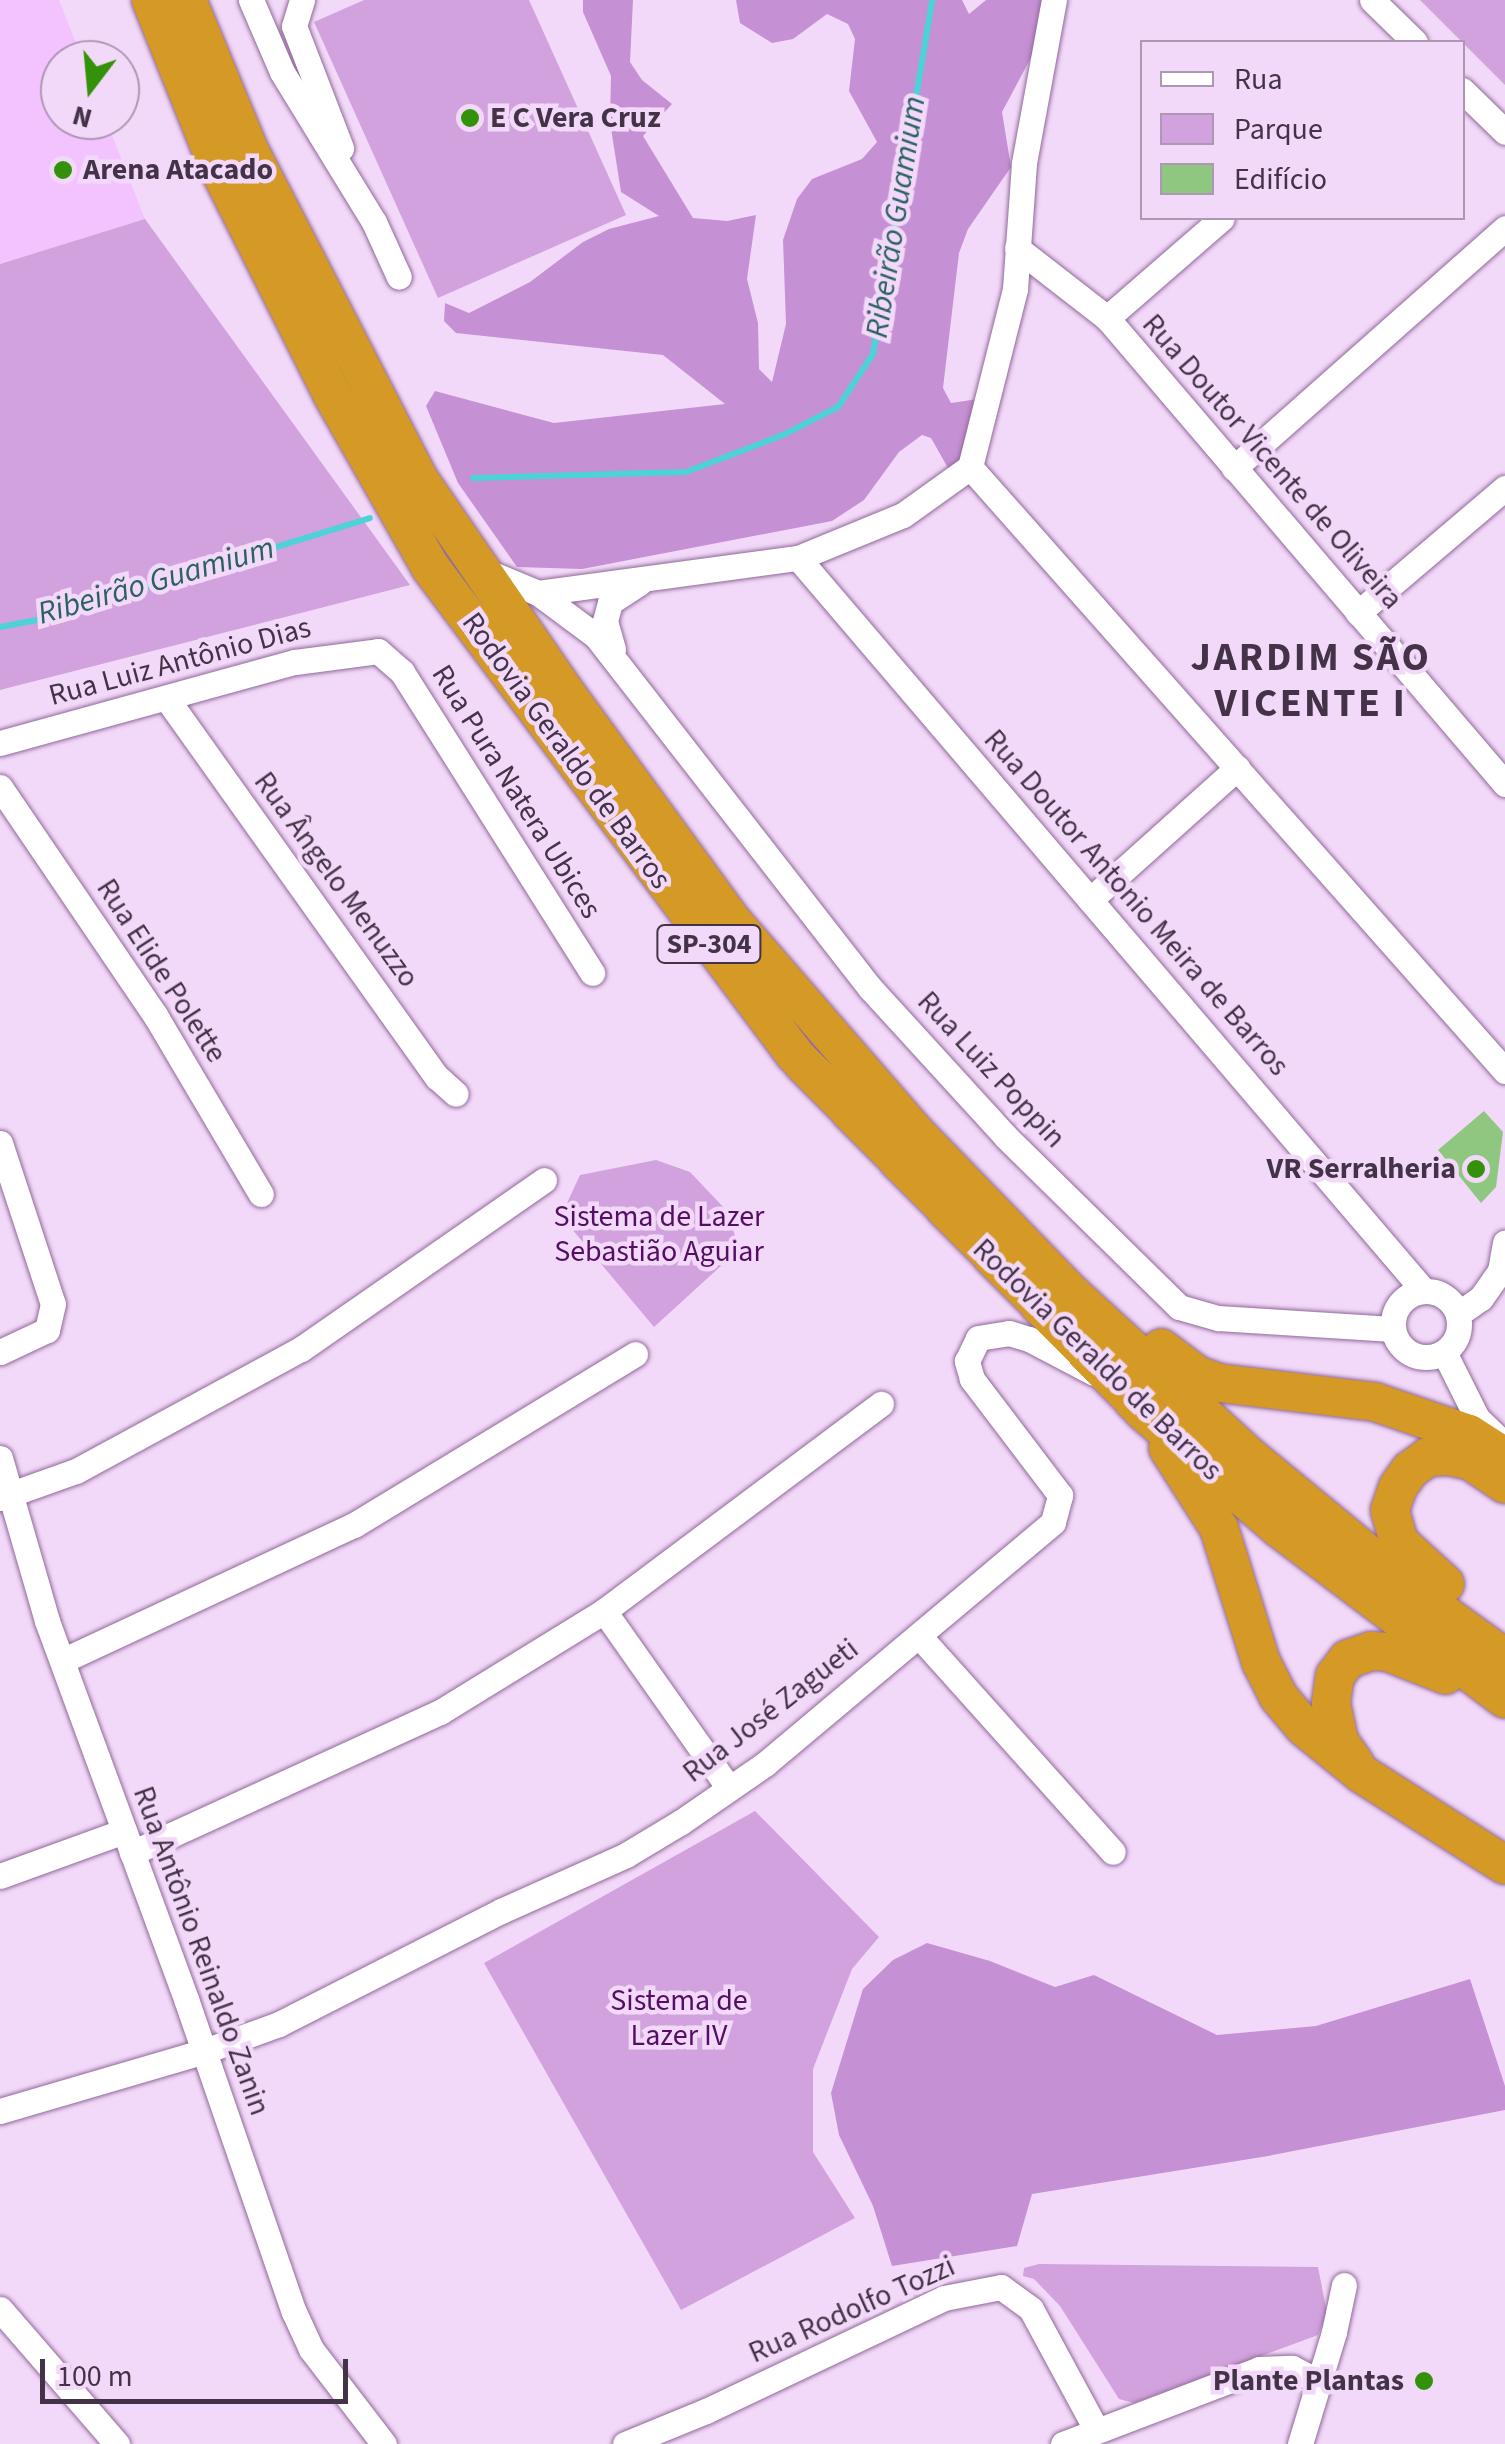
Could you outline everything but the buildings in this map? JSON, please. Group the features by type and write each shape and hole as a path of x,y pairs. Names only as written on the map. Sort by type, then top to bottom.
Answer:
{"highway":[{"name":"Rodovia Geraldo de Barros","path":"150,0 219,169 332,394 432,568 795,1056 1144,1412 1279,1528 1505,1698"},
{"name":"Rodovia Geraldo de Barros","path":"187,0 249,150 360,374 418,478 564,692 733,922 799,1002 1072,1294 1250,1457 1414,1592 1505,1658"},
{"path":"949,1166 1197,1375 1219,1384 1374,1402 1469,1434 1505,1457"},
{"path":"1144,1412 1219,1528 1261,1662 1278,1696 1304,1727 1362,1774 1505,1866"},
{"path":"1505,1484 1472,1462 1448,1456 1428,1458 1410,1470 1390,1510 1394,1530 1408,1554 1505,1633"},
{"path":"1362,1774 1340,1741 1331,1703 1334,1676 1348,1659 1360,1653 1388,1652 1410,1659 1505,1708"},
{"path":"1453,1833 1505,1892"}],"street":[{"path":"251,0 282,72 357,196 399,277"},
{"path":"302,0 294,26 357,196"},
{"path":"538,593 798,558 903,515 970,467 1008,322 1024,163 1054,0"},
{"path":"1372,0 1412,40"},
{"path":"1465,93 1505,132"},
{"path":"1107,318 1220,220"},
{"path":"1234,468 1505,228"},
{"name":"Rua Doutor Vicente de Oliveira","path":"1017,248 1107,318 1505,784"},
{"path":"970,467 1505,1070"},
{"path":"1358,612 1505,488"},
{"name":"Rua Doutor Antonio Meira de Barros","path":"798,558 1424,1291"},
{"name":"Rua Luiz Poppin","path":"482,570 538,593 596,636 871,989 1005,1136 1178,1306 1218,1318 1393,1328"},
{"name":"Rua Luiz Poppin","path":"639,692 606,636 605,621 610,602 622,590 656,576"},
{"name":"Rua Luiz Antônio Dias","path":"0,744 295,662 378,651"},
{"name":"Rua Pura Natera Ubices","path":"378,651 402,672 592,973"},
{"name":"Rua Ângelo Menuzzo","path":"168,700 437,1078 456,1094"},
{"path":"1090,900 1237,768"},
{"name":"Rua Elide Polette","path":"0,787 155,1015 261,1194"},
{"path":"0,1143 53,1304 47,1330 0,1352"},
{"path":"6,1496 76,1472 301,1349 544,1180"},
{"path":"1458,1314 1481,1298 1500,1271 1505,1242"},
{"path":"1424,1291 1446,1296 1458,1314 1458,1336 1444,1352 1423,1357 1403,1348 1393,1328 1393,1318 1404,1298 1424,1291"},
{"name":"Rua José Zagueti","path":"0,2110 202,2052 278,2024 501,1911 626,1855 729,1788 1039,1537 1059,1508 1060,1495 972,1379 967,1361 978,1338 1009,1334 1029,1339 1112,1382"},
{"path":"1444,1352 1477,1418 1505,1445"},
{"path":"64,1660 354,1525 635,1354"},
{"path":"0,1876 128,1842 440,1712 604,1611 881,1404"},
{"name":"Rua Antônio Reinaldo Zanin","path":"0,1458 6,1496 47,1621 294,2312 311,2349 384,2444"},
{"path":"604,1611 729,1788"},
{"path":"919,1636 1113,1852"},
{"path":"1300,2444 1344,2285"},
{"name":"Rua Rodolfo Tozzi","path":"625,2444 706,2411 944,2298 1001,2287 1023,2300 1037,2317 1096,2429"},
{"path":"0,2309 117,2444"},
{"path":"1062,2444 1259,2370 1292,2368 1319,2382"}],"shaded area":[{"name":"Arena Atacado","path":"0,0 59,0 75,40 40,40 40,140 114,140 145,219 0,264"},
{"path":"583,0 633,0 630,62 642,80 672,104 643,136 693,218 727,221 756,215 747,279 758,323 759,369 772,382 786,324 783,240 797,199 812,179 862,159 877,142 849,91 855,39 848,24 827,14 793,39 772,43 740,23 736,0 962,0 969,14 986,0 1050,0 1043,35 1002,112 1011,167 968,229 959,253 943,388 951,403 978,399 976,458 948,468 931,438 922,435 899,452 864,500 832,521 582,569 517,567 458,483 426,406 435,391 554,423 725,404 663,355 456,333 444,321 445,303 469,313 530,282 583,242 609,229 659,216 621,192 610,122 611,76 583,12"},
{"path":"927,1943 990,1961 1055,1987 1094,1975 1217,2035 1316,2026 1470,1979 1505,2086 1505,2110 1268,2156 1032,2194 1017,2246 892,2266 873,2206 839,2135 831,2093 863,1989 893,1960"}],"green space":[{"name":"E C Vera Cruz","path":"364,0 529,0 626,215 438,298 314,22"},
{"path":"1420,0 1505,0 1505,85 1465,45 1465,40 1460,40"},
{"path":"145,219 410,585 0,690 0,264"},
{"name":"Sistema de Lazer Sebastião Aguiar","path":"656,1160 690,1172 726,1210 738,1244 722,1265 654,1327 561,1216 580,1175"},
{"name":"Sistema de Lazer IV","path":"755,1811 879,1937 852,1969 813,2069 813,2152 855,2218 681,2310 484,1963"},
{"path":"1039,2264 1318,2267 1327,2313 1318,2335 1134,2403 1119,2399 1060,2306 1034,2279 1023,2276 1024,2268"}],"waterway":[{"name":"Ribeirão Guamium","path":"473,478 686,472 783,435 838,407 873,354 932,0"},
{"name":"Ribeirão Guamium","path":"0,627 42,619 370,518"}],"place":[{"name":"E C Vera Cruz","path":"470,118"},
{"name":"Arena Atacado","path":"63,170"},
{"name":"VR Serralheria","path":"1476,1169"},
{"name":"Plante Plantas","path":"1424,2381"}],"district":[{"name":"JARDIM SÃO VICENTE I","path":"1311,681"}]}
